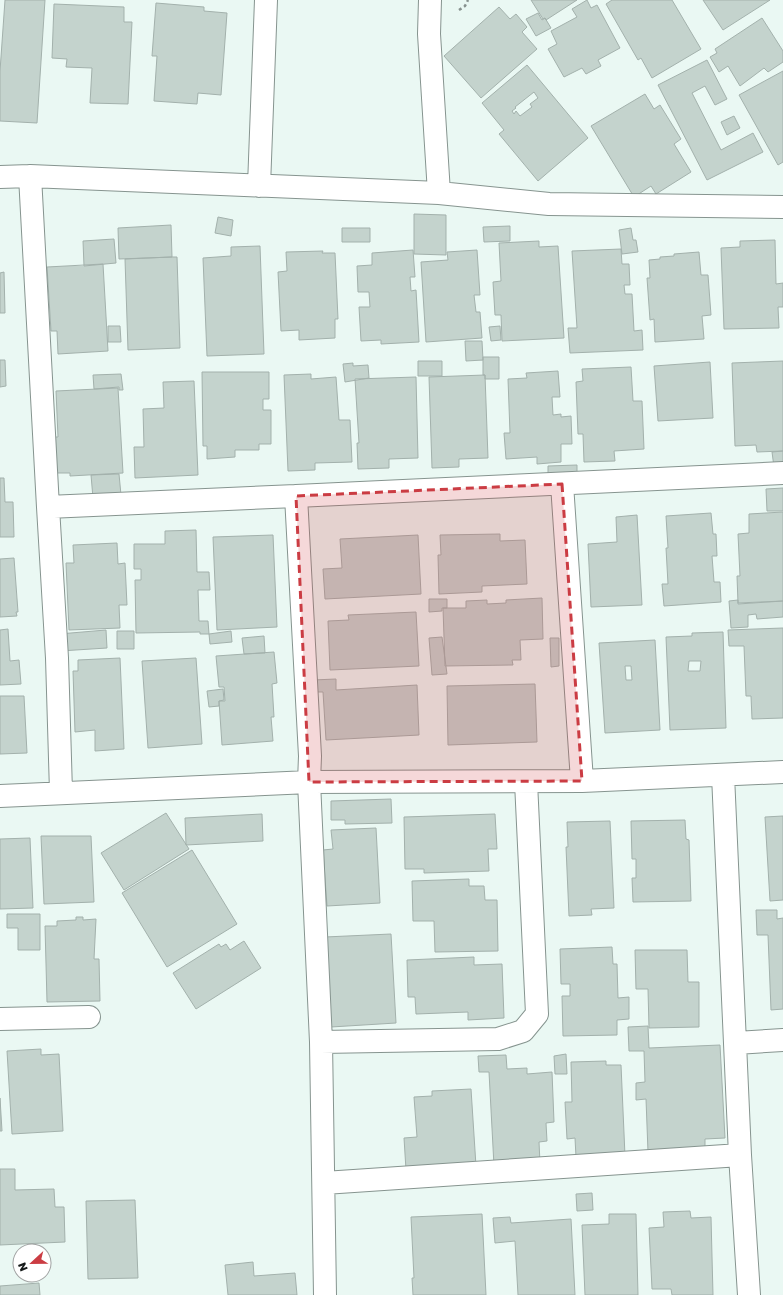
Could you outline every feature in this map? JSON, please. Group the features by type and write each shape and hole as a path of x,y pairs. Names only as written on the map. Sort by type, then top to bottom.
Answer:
{"street":[{"path":"259,186 266,0"},
{"path":"430,0 429,34 439,193"},
{"path":"30,176 56,658 61,792"},
{"path":"0,177 30,176 439,193 549,204 783,207"},
{"path":"48,507 783,473"},
{"path":"562,484 582,781"},
{"path":"296,496 310,756 309,782 321,1042 325,1295"},
{"path":"0,796 61,792 309,782 582,781 783,772"},
{"path":"723,775 740,1155 749,1295"},
{"path":"321,1042 498,1039 524,1030 537,1014 526,782"},
{"path":"0,1019 89,1017"},
{"path":"736,1043 783,1040"},
{"path":"324,1182 740,1155"}],"highlighted area":[{"path":"562,484 582,781 309,782 296,496"}],"building":[{"path":"5,0 45,0 37,123 0,121 0,71"},
{"path":"531,0 577,0 546,20 545,18 543,19"},
{"path":"587,0 591,8 597,5 620,48 598,60 601,66 586,74 582,68 564,77 548,49 557,44 551,31 577,17 572,9"},
{"path":"612,0 672,0 701,49 652,78 641,58 638,60 606,4"},
{"path":"703,0 770,0 723,30"},
{"path":"156,3 204,7 204,11 227,13 221,95 198,93 197,104 154,101 157,56 152,56"},
{"path":"54,4 124,7 124,22 132,22 128,104 90,103 92,68 66,67 67,59 52,58"},
{"path":"499,7 510,19 516,14 527,27 522,32 537,49 481,98 444,56"},
{"path":"538,13 542,20 545,18 551,28 536,36 526,19"},
{"path":"762,18 783,51 783,62 768,72 764,68 740,86 728,66 719,72 710,57 717,53 715,49"},
{"path":"707,60 727,99 715,105 705,86 692,93 721,150 753,133 763,152 707,180 658,85"},
{"path":"527,65 588,138 538,181 499,134 504,130 482,103","holes":["534,92 538,98 530,104 532,107 520,116 516,111 514,114 512,111"]},
{"path":"783,71 783,162 778,165 739,95"},
{"path":"645,94 654,109 660,105 681,139 674,144 691,172 656,194 651,186 634,197 591,126"},
{"path":"734,116 740,128 727,135 721,122"},
{"path":"414,214 446,215 446,255 414,254"},
{"path":"218,217 233,220 231,236 215,233"},
{"path":"171,225 172,257 119,259 118,228"},
{"path":"510,226 510,241 484,242 483,227"},
{"path":"342,228 370,228 370,242 342,242"},
{"path":"631,228 633,240 636,240 638,252 622,254 619,230"},
{"path":"114,239 116,263 84,266 83,241"},
{"path":"775,240 776,284 783,283 783,307 778,307 779,328 724,329 721,248 740,247 740,241"},
{"path":"539,241 539,247 558,246 564,338 502,341 501,315 495,315 493,282 501,281 499,243"},
{"path":"260,246 264,354 207,356 203,258 231,256 231,247"},
{"path":"621,249 622,264 629,264 630,285 624,285 625,294 632,294 634,331 642,330 643,350 570,353 568,328 577,328 572,251"},
{"path":"413,250 415,277 410,277 411,291 416,290 419,342 381,344 381,340 361,341 359,307 370,307 369,292 358,292 357,266 372,265 372,253"},
{"path":"477,250 480,295 474,295 476,312 480,312 482,338 426,342 421,262 448,260 447,252"},
{"path":"323,251 322,253 335,253 338,319 335,319 335,338 299,340 299,330 281,331 278,272 287,271 286,252"},
{"path":"699,252 701,275 708,275 711,315 702,316 704,339 655,342 654,319 650,320 647,278 650,278 649,260 660,259 660,257 674,256 674,254"},
{"path":"177,257 180,348 128,350 125,259"},
{"path":"103,264 108,351 58,354 57,331 51,331 47,267"},
{"path":"4,272 5,313 0,313 0,273"},
{"path":"108,326 120,326 121,342 108,342"},
{"path":"500,326 501,340 491,341 489,327"},
{"path":"465,341 482,341 483,360 466,361"},
{"path":"483,357 499,357 499,379 485,379 485,375 483,375"},
{"path":"0,360 5,360 6,386 0,387"},
{"path":"418,361 442,361 442,376 418,376"},
{"path":"783,361 783,451 757,452 756,445 735,446 732,363"},
{"path":"710,362 713,418 658,421 654,366"},
{"path":"353,363 353,366 368,365 369,378 345,382 343,364"},
{"path":"631,367 633,401 642,401 644,449 614,451 615,461 584,462 583,434 578,434 576,382 583,381 582,369"},
{"path":"558,371 560,397 552,397 553,415 561,414 561,417 571,416 572,444 561,444 561,462 537,464 537,457 506,459 504,433 510,433 508,379 527,378 526,373"},
{"path":"202,372 269,372 269,399 263,399 263,410 271,410 271,444 259,444 259,450 235,450 235,457 207,459 207,446 203,446"},
{"path":"121,374 123,390 119,390 119,387 94,389 93,375"},
{"path":"311,374 311,379 336,377 339,420 350,420 352,462 315,463 315,470 288,471 284,375"},
{"path":"485,375 488,458 459,459 459,467 432,468 429,377"},
{"path":"416,377 418,458 389,459 389,468 358,469 357,443 359,443 355,379"},
{"path":"194,381 198,475 135,478 134,447 144,447 143,409 164,408 163,382"},
{"path":"118,388 123,473 70,476 70,473 49,473 47,437 58,437 56,391"},
{"path":"783,451 783,470 774,467 772,452"},
{"path":"577,465 577,480 548,481 548,466"},
{"path":"119,474 121,495 93,498 91,475"},
{"path":"0,478 4,478 5,502 13,502 14,537 0,537"},
{"path":"783,488 783,511 767,511 766,489"},
{"path":"783,512 783,601 738,603 737,576 740,576 738,534 749,533 749,514"},
{"path":"711,513 713,534 716,534 717,556 712,556 714,582 720,582 721,602 664,606 662,584 668,584 666,516"},
{"path":"637,515 642,605 591,607 588,544 617,542 616,517"},
{"path":"196,530 197,572 209,572 210,590 198,590 199,621 208,621 209,634 200,634 200,632 136,633 135,580 141,580 141,569 134,569 134,544 165,544 165,531"},
{"path":"500,534 500,541 525,540 527,584 482,586 482,592 439,594 438,555 441,555 440,535"},
{"path":"273,535 277,627 217,630 213,537"},
{"path":"418,535 421,594 325,599 323,569 342,568 340,539"},
{"path":"117,543 118,564 125,563 127,605 119,605 120,628 69,630 66,563 74,563 73,545"},
{"path":"14,558 18,612 16,612 17,616 0,617 0,559"},
{"path":"542,598 543,639 520,640 521,660 512,660 513,665 445,666 443,608 466,608 466,601 487,600 487,604 506,603 506,600"},
{"path":"429,599 447,599 447,608 442,608 442,611 429,612"},
{"path":"738,600 738,604 783,601 783,617 757,619 756,614 748,615 748,627 731,628 729,601"},
{"path":"416,612 419,666 330,670 328,621 349,620 348,615"},
{"path":"783,628 783,718 752,719 751,696 746,696 744,646 729,646 728,630"},
{"path":"8,629 10,661 19,660 21,684 0,685 0,630"},
{"path":"106,630 107,648 60,651 59,634"},
{"path":"117,631 134,631 134,649 117,649"},
{"path":"231,631 232,642 210,644 209,634"},
{"path":"723,632 726,728 670,730 666,637 692,636 692,633","holes":["689,661 701,661 700,671 688,671"]},
{"path":"264,636 265,653 244,654 242,638"},
{"path":"442,637 447,674 432,675 429,638"},
{"path":"550,638 559,638 559,666 551,667"},
{"path":"655,640 660,730 605,733 599,643","holes":["625,666 631,666 632,680 626,680"]},
{"path":"274,652 277,683 272,684 274,717 271,717 273,741 222,745 219,701 225,701 224,687 219,687 216,656"},
{"path":"120,658 124,749 95,751 95,730 75,732 73,671 78,671 78,660"},
{"path":"196,658 202,744 148,748 142,661"},
{"path":"336,679 336,690 417,685 419,735 326,740 323,692 313,692 313,680"},
{"path":"535,684 537,742 448,745 447,686"},
{"path":"223,689 224,700 219,701 219,706 209,707 207,691"},
{"path":"0,696 24,696 27,753 0,754"},
{"path":"391,799 392,823 345,824 345,820 331,820 331,801"},
{"path":"166,813 189,849 124,890 101,853"},
{"path":"262,814 263,841 186,845 185,818"},
{"path":"495,814 497,849 488,849 489,871 424,873 424,869 405,869 404,817"},
{"path":"783,816 783,900 770,901 765,817"},
{"path":"685,820 686,839 689,840 691,901 633,902 632,878 636,878 636,859 632,859 631,821"},
{"path":"610,821 614,908 591,909 592,915 569,916 566,847 568,847 567,822"},
{"path":"376,828 380,903 327,906 323,850 333,849 331,830"},
{"path":"41,836 91,836 94,902 44,904"},
{"path":"30,838 33,908 0,909 0,839"},
{"path":"192,850 237,924 167,967 122,893"},
{"path":"469,879 469,886 484,886 485,900 497,900 498,951 435,952 434,921 413,921 412,881"},
{"path":"756,910 777,910 777,919 783,918 783,1009 771,1010 768,935 757,935"},
{"path":"7,914 40,914 40,950 18,950 18,928 7,928"},
{"path":"76,917 83,917 83,920 96,919 94,959 99,959 100,1001 47,1002 45,926 57,926 57,921 76,920"},
{"path":"391,934 396,1023 331,1027 325,937"},
{"path":"244,941 261,968 196,1009 173,973 219,944 221,947 226,944 230,950"},
{"path":"612,947 613,964 617,964 618,998 629,997 629,1019 617,1020 617,1035 563,1036 562,996 570,996 570,984 561,984 560,949"},
{"path":"635,950 687,950 688,982 699,982 699,1027 649,1028 648,989 636,989"},
{"path":"474,957 474,965 502,964 504,1018 468,1020 468,1012 416,1014 415,997 408,997 407,960"},
{"path":"648,1026 649,1048 720,1045 725,1138 705,1139 705,1150 648,1152 646,1099 636,1100 636,1083 645,1082 644,1051 629,1051 628,1027"},
{"path":"41,1049 41,1055 59,1054 63,1131 12,1134 7,1051"},
{"path":"566,1054 567,1074 555,1074 554,1056"},
{"path":"506,1055 507,1069 527,1068 527,1074 552,1072 554,1122 546,1123 547,1141 539,1142 540,1163 494,1166 489,1072 479,1072 478,1056"},
{"path":"606,1061 606,1065 621,1065 625,1156 576,1157 575,1138 567,1139 565,1102 572,1102 571,1062"},
{"path":"471,1089 476,1166 406,1170 404,1138 417,1137 414,1097 432,1096 432,1091"},
{"path":"0,1098 2,1131 0,1131"},
{"path":"0,1169 15,1169 15,1190 54,1189 55,1207 64,1207 65,1242 12,1243 12,1244 0,1245"},
{"path":"592,1193 593,1210 577,1211 576,1194"},
{"path":"135,1200 138,1278 88,1279 86,1201"},
{"path":"690,1211 691,1218 711,1217 713,1295 672,1295 671,1289 652,1289 649,1228 664,1227 663,1212"},
{"path":"482,1214 486,1295 413,1295 412,1278 414,1278 411,1217"},
{"path":"609,1214 636,1214 638,1295 585,1295 582,1225 609,1224"},
{"path":"510,1217 511,1223 571,1219 575,1295 518,1295 515,1241 495,1243 493,1218"},
{"path":"253,1262 254,1276 295,1273 297,1295 228,1295 225,1265"},
{"path":"39,1283 40,1295 0,1295 0,1286"}]}
